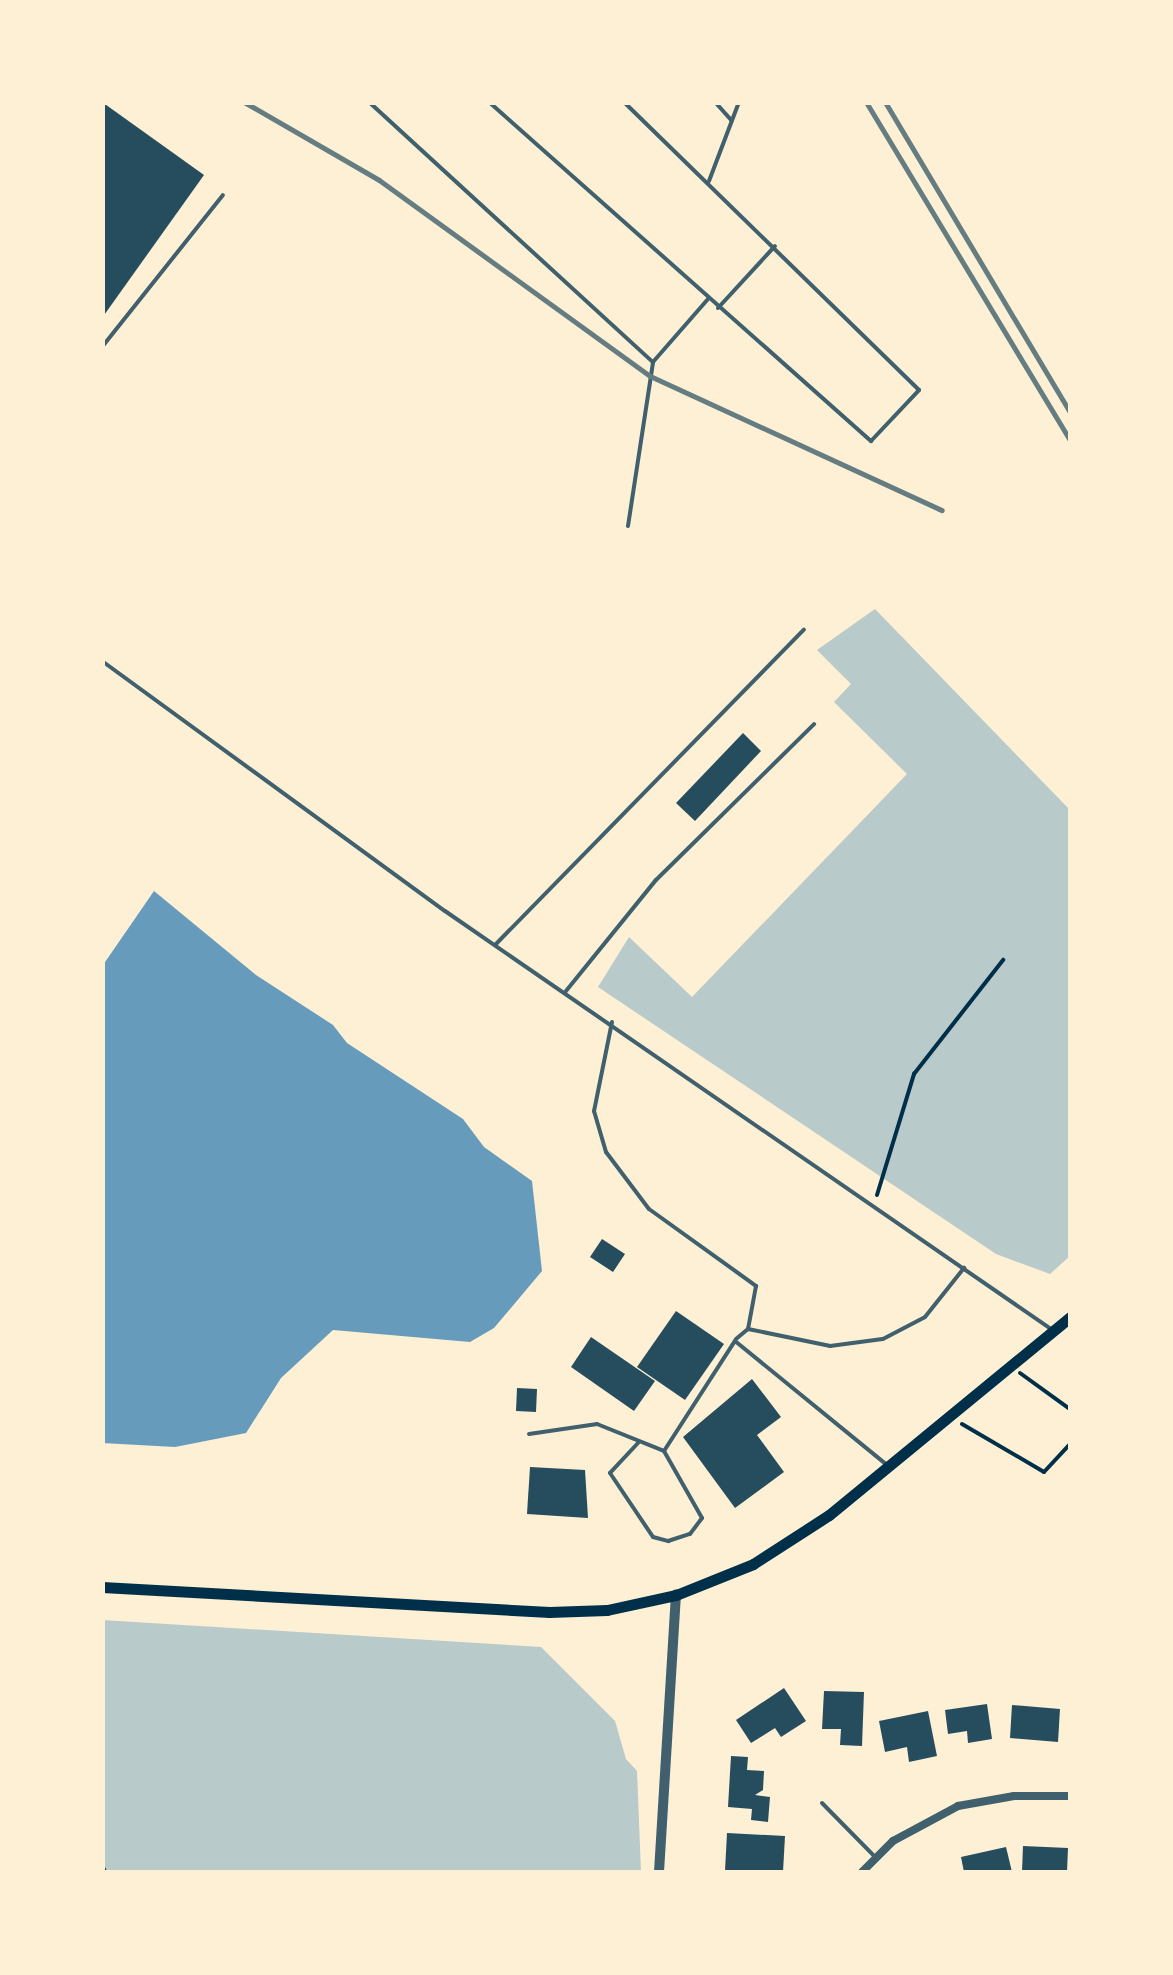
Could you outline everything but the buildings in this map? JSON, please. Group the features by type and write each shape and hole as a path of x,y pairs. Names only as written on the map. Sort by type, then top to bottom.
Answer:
{"main road":[{"path":"102,1587 549,1612 607,1610 676,1595 782,1548 954,1418 1070,1316"}],"street":[{"path":"660,1872 676,1595"},
{"path":"862,1872 876,1856 958,1806 1014,1796 1070,1796"}],"lane":[{"path":"368,102 652,362"},
{"path":"488,102 871,441 920,390 624,102"},
{"path":"715,102 732,121"},
{"path":"709,181 739,102"},
{"path":"102,347 222,195"},
{"path":"718,308 775,246"},
{"path":"628,526 652,362 708,299"},
{"path":"496,944 804,630"},
{"path":"102,661 496,944 1055,1331"},
{"path":"566,991 656,880 814,724"},
{"path":"612,1022 594,1111 606,1152 649,1209 756,1286 748,1329 735,1341 664,1451"},
{"path":"748,1329 830,1346 883,1339 925,1317 964,1268"},
{"path":"735,1341 890,1468"},
{"path":"530,1434 597,1424 664,1451 702,1518 690,1534 668,1541 652,1537 610,1473 638,1443"},
{"path":"822,1803 876,1856"}],"path":[{"path":"873,1204 896,1150 914,1074 1003,960"},
{"path":"1012,1368 1070,1409"},
{"path":"954,1418 1044,1472 1070,1444"},
{"path":"102,1866 105,1872"}],"shaded area":[{"path":"875,609 1070,810 1070,1256 1050,1274 996,1254 598,987 629,937 692,997 907,774 834,702 851,684 817,650"},
{"path":"102,1620 541,1647 615,1721 626,1759 637,1771 641,1872 103,1872"}],"water":[{"path":"154,891 256,975 333,1025 347,1043 463,1119 484,1147 532,1181 542,1271 494,1328 470,1342 333,1330 281,1378 246,1433 175,1447 102,1443 103,965"}],"railway":[{"path":"244,102 379,180 650,376 942,510"},
{"path":"866,102 1070,440"},
{"path":"885,102 1070,412"}]}
